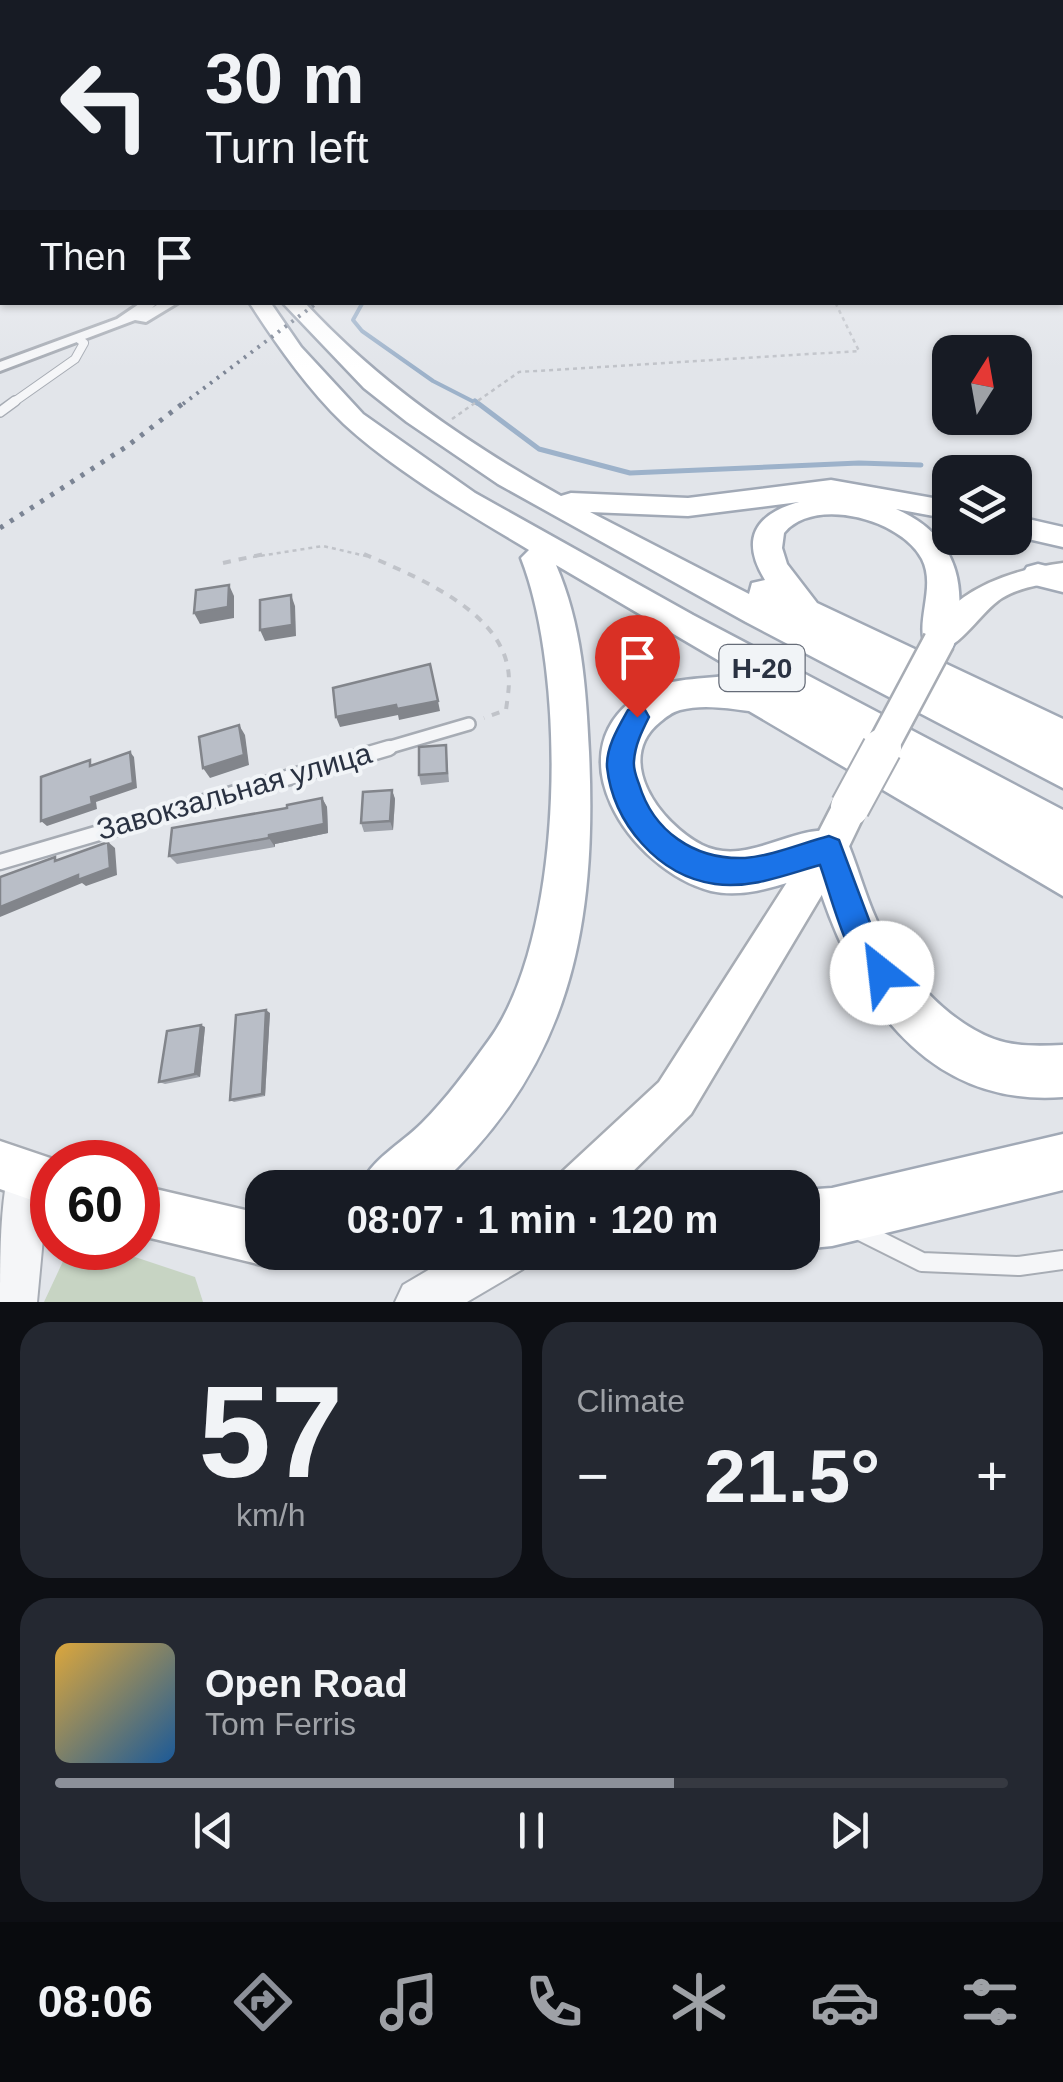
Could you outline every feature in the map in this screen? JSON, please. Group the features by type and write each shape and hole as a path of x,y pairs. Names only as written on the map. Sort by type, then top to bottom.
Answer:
{"main road":[{"name":"Н-20","path":"261,305 293,352 354,419 464,499 682,624 1060,864"},
{"name":"Н-20","path":"295,305 355,370 430,431 536,495 1063,770"},
{"path":"536,495 571,502 688,507 831,489 932,507"},
{"path":"464,499 504,540 756,698 1060,864"},
{"path":"571,502 1063,736"},
{"path":"807,612 774,566 767,548 770,533 780,518 797,512 820,507 870,511 895,520 934,552 944,578 939,642"},
{"path":"1032,530 1063,537"},
{"path":"409,1170 461,1124 523,1035 554,959 568,894 571,823 562,628 554,592 537,558"},
{"path":"599,1170 675,1098 839,828 939,642 972,602 1003,586 1055,576"},
{"path":"756,698 710,691 683,695 660,702 637,717 626,738 620,765 634,814 676,856 711,870 748,872 839,828"},
{"path":"839,828 864,945 900,1001 948,1040 992,1065 1032,1073 1063,1072"},
{"path":"820,1218 1063,1162"},
{"path":"160,1216 245,1236"}],"street":[{"path":"0,367 122,322 148,305"},
{"path":"122,322 147,318 168,305"},
{"path":"12,1302 27,1174"},
{"path":"420,1302 475,1270"}],"lane":[{"path":"0,412 75,359 84,343 79,339"},
{"name":"Завокзальная улица","path":"0,862 469,724"},
{"path":"820,1220 922,1262 1019,1266 1063,1260"}],"path":[{"path":"471,407 520,372 859,351 836,305"},
{"path":"223,564 319,546 341,547 366,555 462,602 485,621 504,655 511,690 506,710 469,724"}],"green space":[{"path":"160,1265 195,1277 203,1302 44,1302 59,1270 160,1270"}],"building":[{"path":"229,585 228,607 194,613 196,590"},
{"path":"291,595 292,625 260,630 260,600"},
{"path":"430,664 438,701 336,717 333,688"},
{"path":"239,725 244,755 203,768 199,737"},
{"path":"446,745 447,773 419,775 419,747"},
{"path":"130,752 133,783 91,797 92,804 41,821 41,777 90,760 90,766"},
{"path":"392,790 390,821 361,823 363,792"},
{"path":"322,798 324,824 169,856 172,828"},
{"path":"108,842 110,868 78,880 78,875 0,907 0,877"},
{"path":"266,1010 262,1094 230,1100 236,1015"},
{"path":"201,1025 195,1074 159,1082 167,1031"}],"waterway":[{"path":"361,305 353,320 362,331 433,381 478,404"},
{"path":"475,401 539,449 630,473 859,463 921,465"}],"railway":[{"path":"183,404 314,305"},
{"path":"0,528 126,447 186,401"}],"route":[{"path":"637,717 626,738 620,765 624,790 634,814 652,836 676,856 711,870 748,872 829,849 864,945 882,973"}]}
